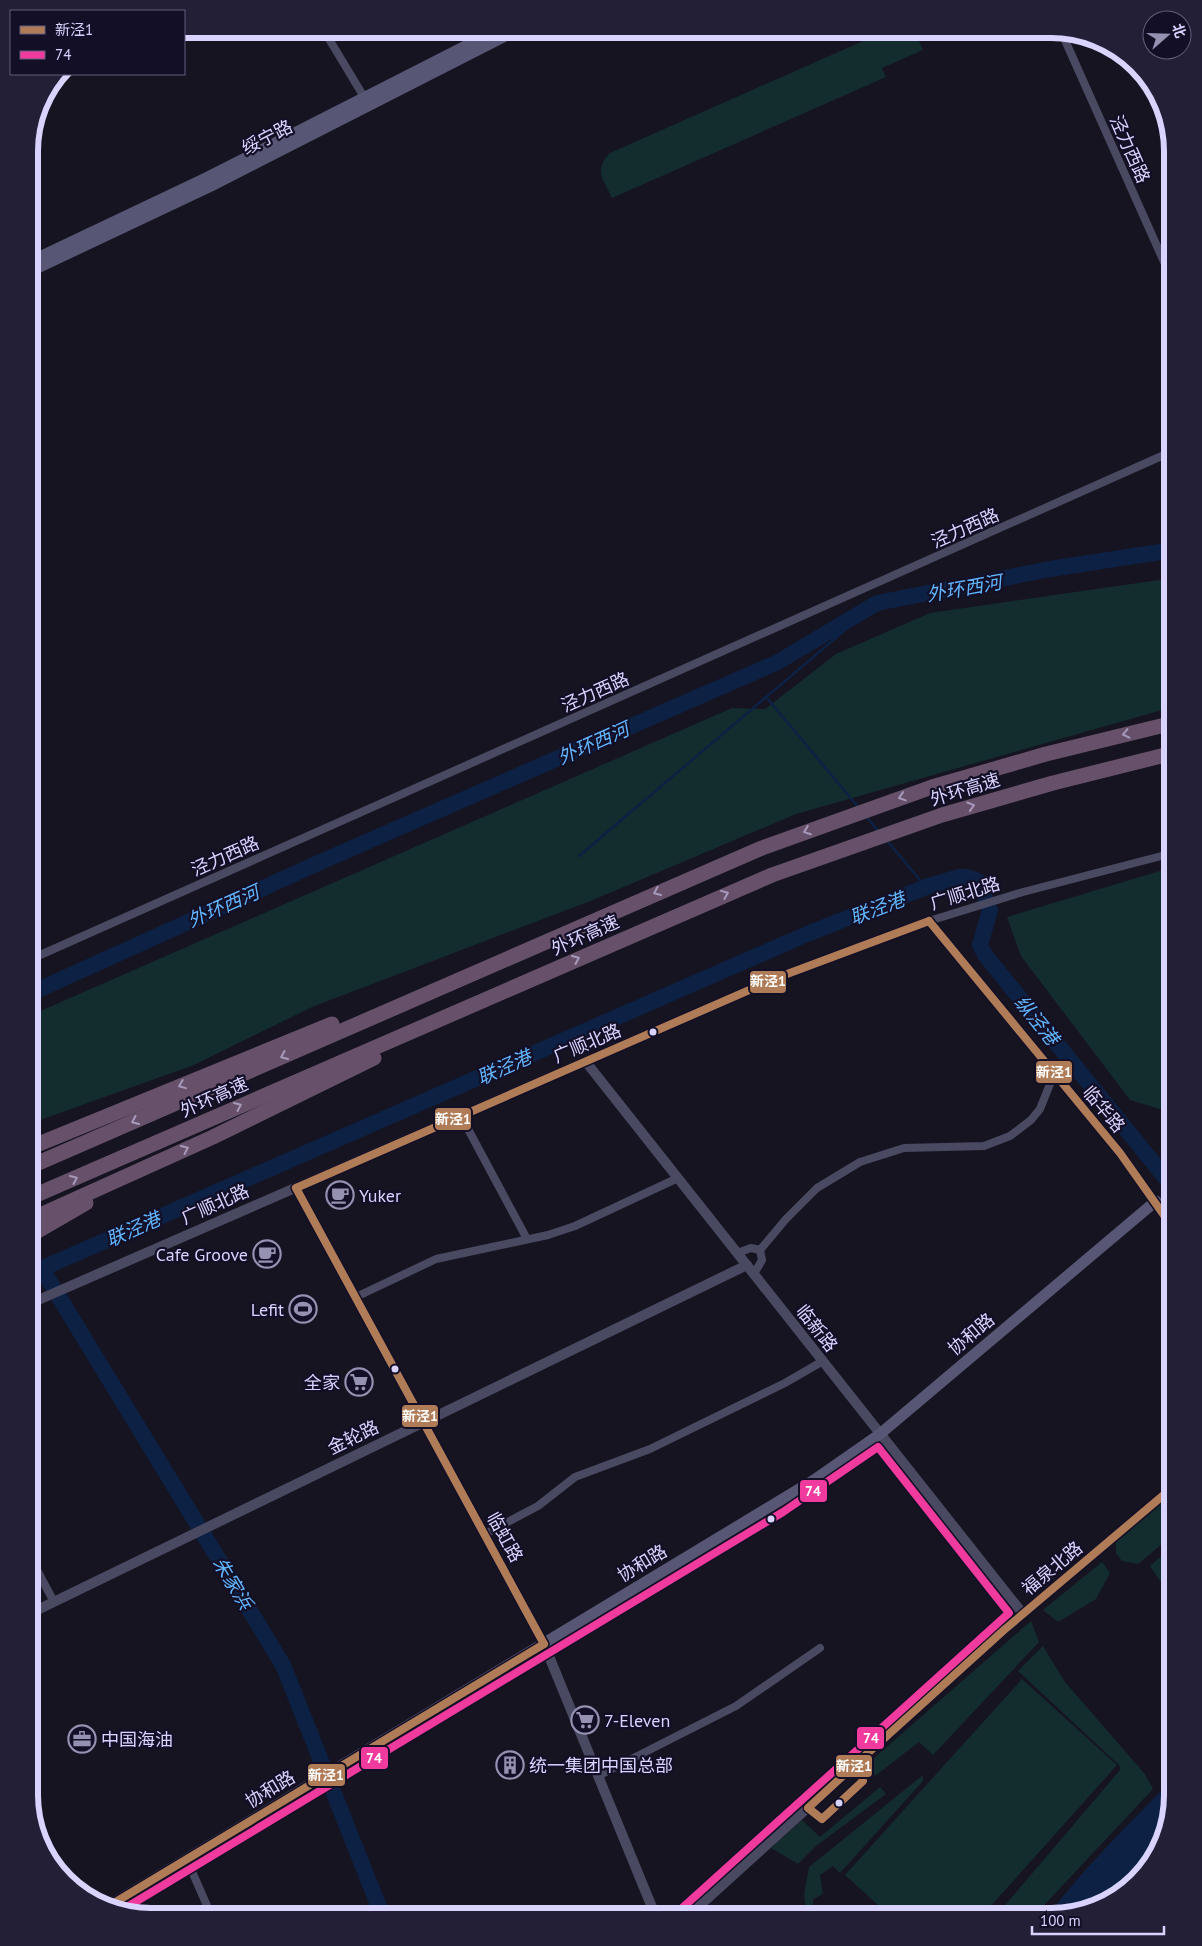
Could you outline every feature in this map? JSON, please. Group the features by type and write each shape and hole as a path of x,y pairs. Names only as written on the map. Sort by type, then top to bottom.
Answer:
{"highway":[{"name":"外环高速","path":"38,1163 521,953 702,872 871,808 1046,754 1164,726"},
{"name":"外环高速","path":"38,1194 721,896 891,831 1053,783 1164,756"},
{"path":"38,1144 282,1044 521,953"},
{"path":"38,1216 307,1091 532,978"},
{"path":"38,1134 127,1107"},
{"path":"38,1231 156,1162"}],"main road":[{"name":"绥宁路","path":"38,258 206,178 481,38"},
{"name":"绥宁路","path":"38,268 210,186 501,38"},
{"name":"协和路","path":"114,1903 814,1480 880,1434 1156,1201"}],"street":[{"path":"328,38 364,97"},
{"name":"泾力西路","path":"1064,39 1164,262"},
{"name":"泾力西路","path":"38,956 1164,456"},
{"name":"广顺北路","path":"38,1301 779,977 928,921 999,898 1164,855"},
{"name":"临华路","path":"928,921 1120,1153 1164,1214"},
{"name":"临新路","path":"586,1062 1023,1614"},
{"path":"760,1250 786,1219 817,1188 860,1162 904,1148 984,1146 1010,1136 1031,1120 1040,1109 1054,1074"},
{"path":"461,1116 527,1239"},
{"path":"356,1297 436,1259 527,1239 575,1226 678,1178"},
{"name":"临虹路","path":"296,1188 544,1644 652,1908"},
{"path":"737,1253 751,1248 760,1250"},
{"path":"754,1274 762,1260 760,1250"},
{"name":"金轮路","path":"38,1610 746,1265"},
{"path":"485,1534 538,1506 575,1478 650,1449 785,1383 823,1361"},
{"name":"福泉北路","path":"697,1908 1023,1614 1164,1495"},
{"path":"38,1573 54,1602"},
{"path":"598,1776 736,1706 820,1648"},
{"path":"187,1860 208,1908"}],"green space":[{"path":"870,38 917,38 923,50 882,68 886,77 612,198 601,175 602,165 610,153"},
{"path":"1164,579 1164,710 796,814 593,900 312,1007 194,1065 38,1121 38,1012 732,708 765,709 836,654 930,613"},
{"path":"1164,870 1164,1110 1130,1100 1021,956 1007,917"},
{"path":"1164,1501 1164,1542 1138,1564 1122,1561 1116,1553 1116,1542"},
{"path":"1164,1554 1164,1587 1150,1566"},
{"path":"1102,1562 1110,1573 1096,1599 1058,1622 1043,1610"},
{"path":"1031,1621 1039,1642 933,1755 919,1742 875,1776 867,1764"},
{"path":"1043,1646 1065,1682 1144,1773 1153,1789 1041,1908 1003,1908 1120,1770 1120,1766 1018,1671"},
{"path":"1022,1679 1117,1765 989,1908 881,1908 845,1875"},
{"path":"923,1775 923,1781 840,1873 833,1866 820,1875 823,1894 813,1899 813,1905 806,1908 804,1895 809,1867"},
{"path":"880,1787 886,1794 816,1846 798,1864 771,1848 802,1820 820,1837"}],"water":[{"path":"1164,1788 1164,1803 1159,1832 1153,1846 1137,1870 1126,1881 1102,1897 1088,1903 1067,1908 1054,1908 1092,1863"}],"waterway":[{"name":"外环西河","path":"38,990 325,860 778,662 877,603 1050,569 1164,551"},
{"path":"579,856 877,603"},
{"path":"767,698 859,808"},
{"path":"866,816 878,831"},
{"path":"887,841 926,887"},
{"name":"联泾港","path":"38,1270 807,934 926,887 959,877 967,877 978,881 990,910 980,945 985,955 1164,1176"},
{"name":"朱家浜","path":"42,1269 283,1665 379,1908"}],"transit line":[{"name":"新泾1","path":"929,921 1120,1153 1164,1215"},
{"name":"新泾1","path":"296,1188 779,977 929,921"},
{"name":"新泾1","path":"296,1188 544,1644"},
{"name":"74","path":"129,1906 783,1512 878,1447 1009,1613 682,1908"},
{"name":"新泾1","path":"858,1762 1004,1630 1164,1495"},
{"name":"新泾1","path":"114,1903 544,1644"},
{"name":"新泾1","path":"858,1762 863,1781 822,1819 808,1808 858,1762"}],"place":[{"name":"Yuker","path":"340,1195"},
{"name":"Cafe Groove","path":"267,1254"},
{"name":"Lefit","path":"303,1309"},
{"name":"全家","path":"359,1382"},
{"name":"7-Eleven","path":"585,1720"},
{"name":"中国海油","path":"82,1739"},
{"name":"统一集团中国总部","path":"510,1765"}],"water label":[{"name":"纵泾港","path":"1037,1020"}]}
